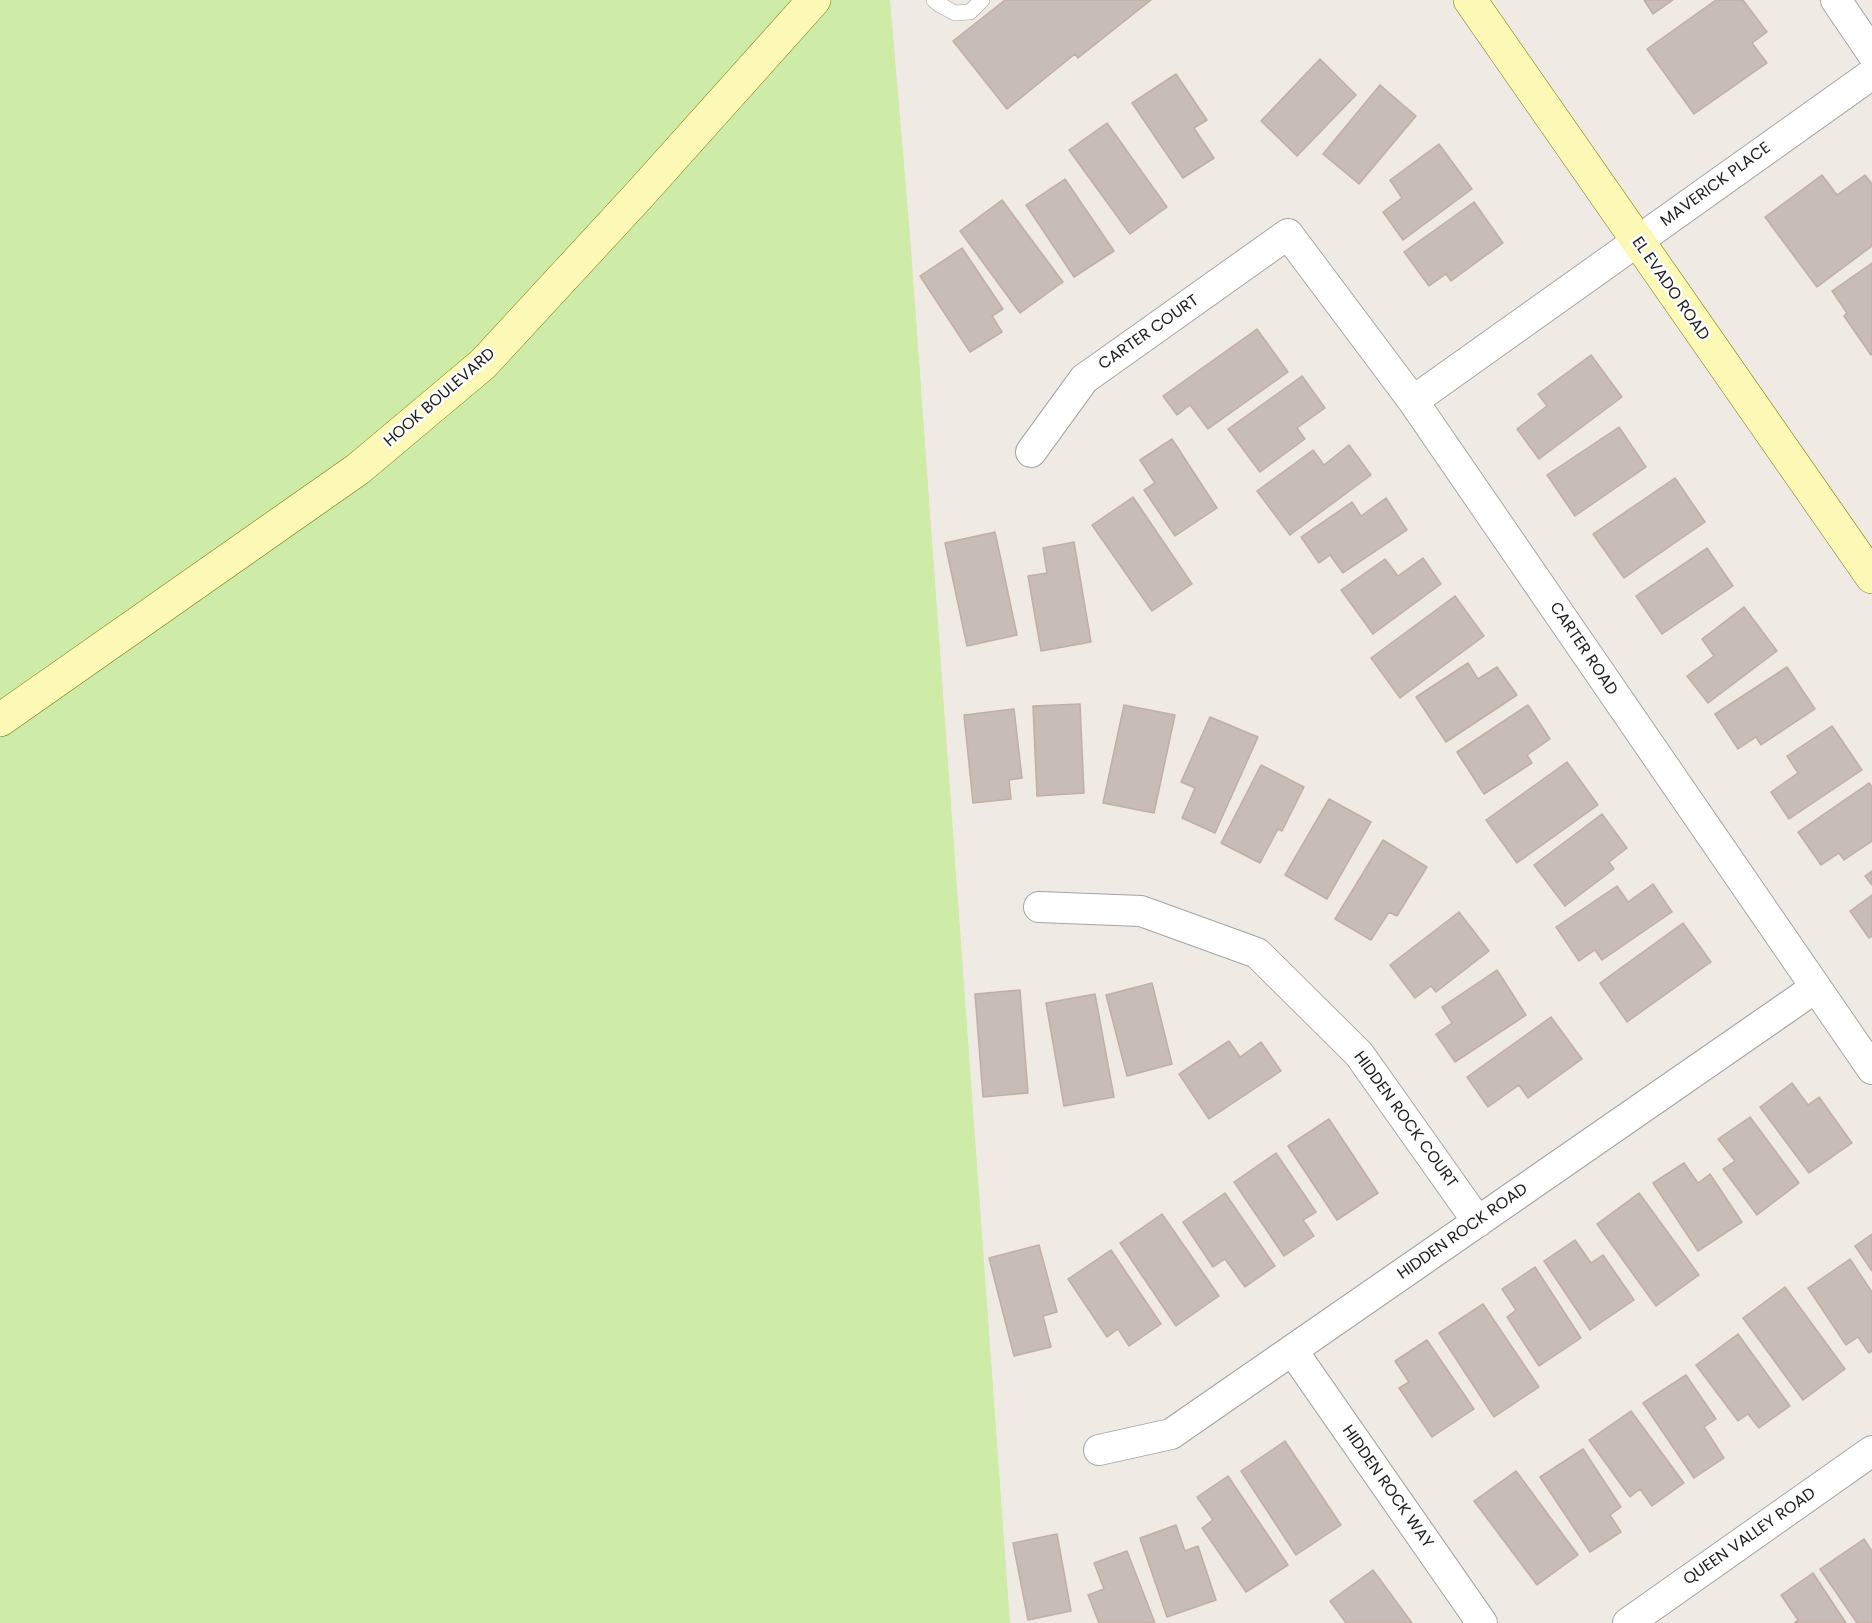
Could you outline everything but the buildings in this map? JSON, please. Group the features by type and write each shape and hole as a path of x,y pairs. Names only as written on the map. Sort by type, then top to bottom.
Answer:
{"street":[{"name":"HOOK BOULEVARD","path":"0,720 358,469 483,364 814,0"},
{"name":"EL EVADO ROAD","path":"1470,0 1872,577"},
{"path":"1836,0 1872,53"},
{"name":"MAVERICK PLACE","path":"1413,401 1872,74"},
{"name":"CARTER ROAD","path":"1288,234 1413,401 1872,1069"},
{"name":"CARTER COURT","path":"1031,452 1084,379 1288,234"},
{"name":"HIDDEN ROCK COURT","path":"1039,907 1141,911 1257,953 1359,1054 1478,1222"},
{"name":"HIDDEN ROCK ROAD","path":"1099,1450 1171,1434 1815,988"},
{"name":"HIDDEN ROCK WAY","path":"1292,1350 1482,1623"},
{"name":"QUEEN VALLEY ROAD","path":"1628,1623 1872,1450"}],"lane":[{"path":"934,0 955,13 970,12 982,0"}],"green space":[{"path":"0,0 890,0 910,235 1010,1623 0,1623"}]}
